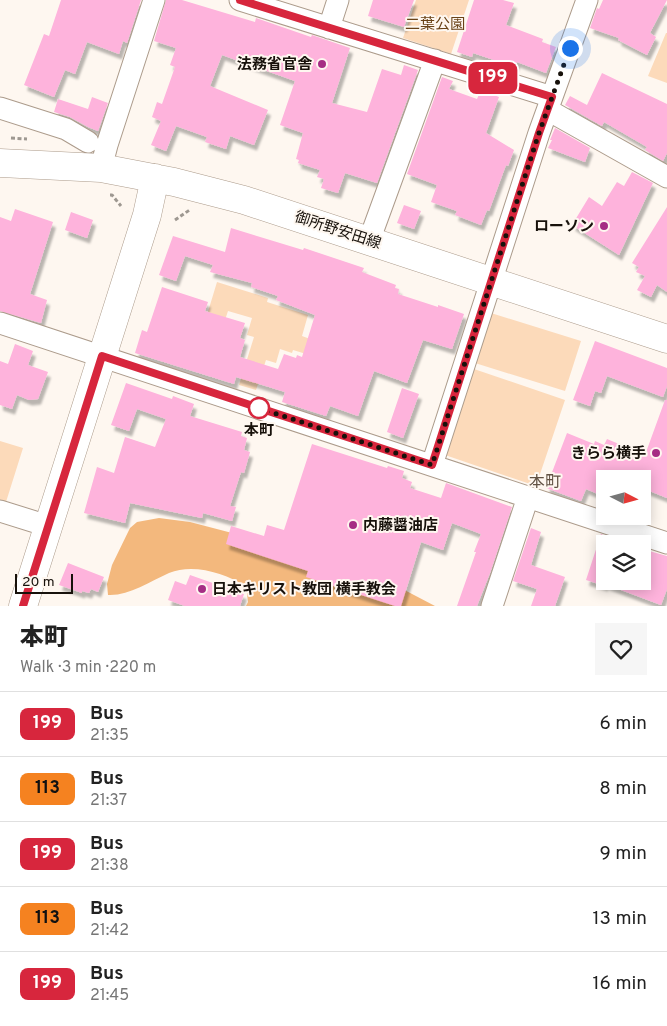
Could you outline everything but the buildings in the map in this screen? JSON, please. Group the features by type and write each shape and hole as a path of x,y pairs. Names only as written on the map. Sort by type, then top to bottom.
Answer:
{"main road":[{"name":"御所野安田線","path":"0,163 103,181 154,178 244,200 667,339"},
{"path":"23,606 147,215 154,178"}],"street":[{"path":"103,181 107,145 154,0"},
{"path":"240,0 435,60 550,103 667,177"},
{"path":"329,28 338,0"},
{"path":"432,465 550,103 587,0"},
{"path":"369,241 435,60"},
{"path":"0,108 66,129 88,142"},
{"path":"0,323 667,543"},
{"path":"492,606 528,497"},
{"path":"0,511 48,526"}],"path":[{"path":"103,181 121,206"}],"green space":[{"name":"二葉公園","path":"416,0 469,0 451,54 403,38"},
{"path":"667,33 667,83 648,76"},
{"path":"217,282 268,298 267,302 308,315 302,336 321,343 316,357 293,350 292,353 280,349 276,363 266,360 256,390 239,385 254,337 247,335 252,318 228,311 225,320 207,315"},
{"path":"491,313 581,341 565,391 475,363"},
{"path":"474,369 565,400 536,486 445,455"},
{"path":"0,441 23,448 6,502 0,500"}],"shaded area":[{"path":"159,518 190,522 267,542 393,584 435,606 246,606 248,602 246,586 228,577 198,569 178,570 131,591 108,595 107,584 112,565 130,528 137,522"}],"bus line":[{"name":"199","path":"23,606 102,356 432,465 552,97 240,0"}],"place":[{"name":"法務省官舎","path":"322,64"},
{"name":"ローソン","path":"604,226"},
{"name":"本町","path":"259,408"},
{"name":"きらら横手","path":"656,453"},
{"name":"内藤醤油店","path":"353,525"},
{"name":"日本キリスト教団 横手教会","path":"202,589"}],"district":[{"name":"本町","path":"545,481"}],"route":[{"path":"259,408 432,465 539,133 570,48"}]}
